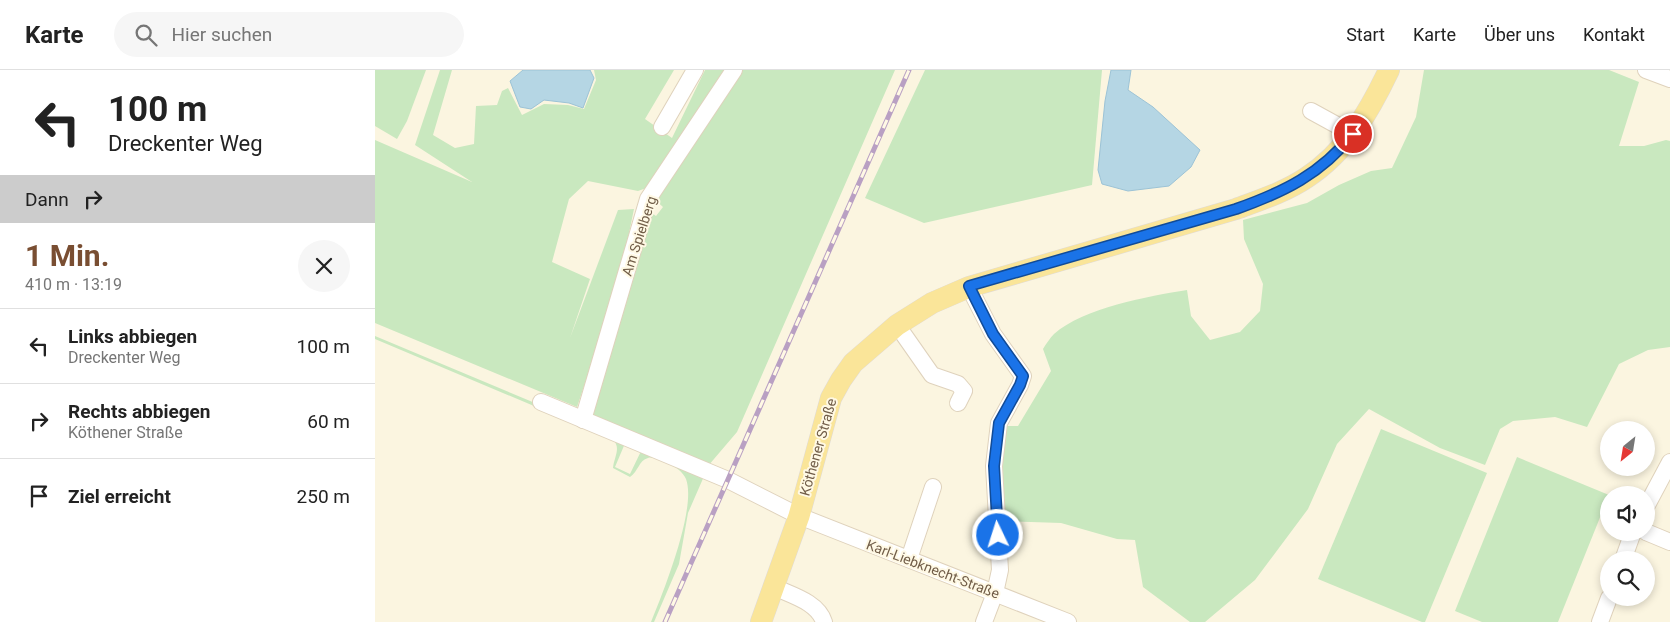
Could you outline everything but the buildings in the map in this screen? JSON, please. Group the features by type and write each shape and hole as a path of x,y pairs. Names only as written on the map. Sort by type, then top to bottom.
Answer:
{"main road":[{"name":"Köthener Straße","path":"761,622 799,516 831,398 853,363 897,325 931,303 969,286 1236,209 1270,197 1306,178 1339,150 1353,134 1389,70"}],"street":[{"path":"662,127 695,70"},
{"name":"Am Spielberg","path":"583,420 648,198 734,70"},
{"path":"1646,70 1670,79"},
{"path":"1311,111 1353,134"},
{"path":"969,286 993,334 1023,376 999,423 994,466 1000,570 995,593 984,622"},
{"path":"897,325 932,375 958,384 964,390 959,403"},
{"path":"541,402 733,483 799,516"},
{"path":"1655,490 1670,462"},
{"path":"909,559 933,487"},
{"name":"Karl-Liebknecht-Straße","path":"799,516 1068,622"},
{"path":"1655,536 1670,542"},
{"path":"774,587 811,605 823,617 824,622"},
{"path":"1600,622 1606,606"}],"green space":[{"path":"375,70 426,70 407,121 397,139 375,126"},
{"path":"440,70 452,70 433,135 455,148 474,144 476,106 497,105 502,91 508,88 522,115 544,104 568,105 584,109 596,80 594,70 674,70 645,119 672,138 705,70 729,70 652,186 638,191 588,181 569,199 552,262 590,279 570,338 618,210 634,209 619,282 577,407 375,323 375,140 472,182 415,145"},
{"path":"738,70 895,70 737,432 708,466 595,420 590,412 649,211 656,216 663,207 652,197"},
{"path":"925,70 1102,70 1092,185 924,223 865,198"},
{"path":"1424,70 1609,70 1639,82 1619,146 1644,146 1666,140 1670,141 1670,347 1648,350 1619,364 1587,427 1555,417 1513,421 1500,429 1485,465 1440,448 1369,409 1337,444 1308,509 1255,580 1205,622 1190,622 1143,587 1135,540 1117,539 1061,523 1001,521 1001,426 1018,426 1051,371 1043,349 1053,336 1066,325 1099,310 1136,300 1187,290 1191,316 1210,340 1240,332 1260,311 1263,284 1244,239 1243,220 1307,203 1339,185 1371,171 1392,168 1416,117"},
{"path":"375,336 626,441 615,467 630,474 643,447 705,474 688,513 679,564 654,622 651,622 677,550 687,510 688,492 686,479 681,472 672,465 651,458 645,459 630,477 613,468 617,445 612,439 375,339"},
{"path":"1381,429 1487,473 1425,622 1318,579"},
{"path":"1517,457 1600,491 1600,517 1558,622 1482,622 1455,611"}],"water":[{"path":"523,70 590,70 594,78 583,108 569,103 544,100 531,109 520,107 510,81"},
{"path":"1111,70 1131,70 1128,90 1153,107 1200,150 1191,167 1169,186 1128,191 1102,184 1098,170 1105,101"}],"railway":[{"path":"665,622 909,70"}],"route":[{"path":"998,535 994,466 999,423 1023,376 993,334 969,286 1236,209 1270,197 1306,178 1339,150 1353,134"}]}
